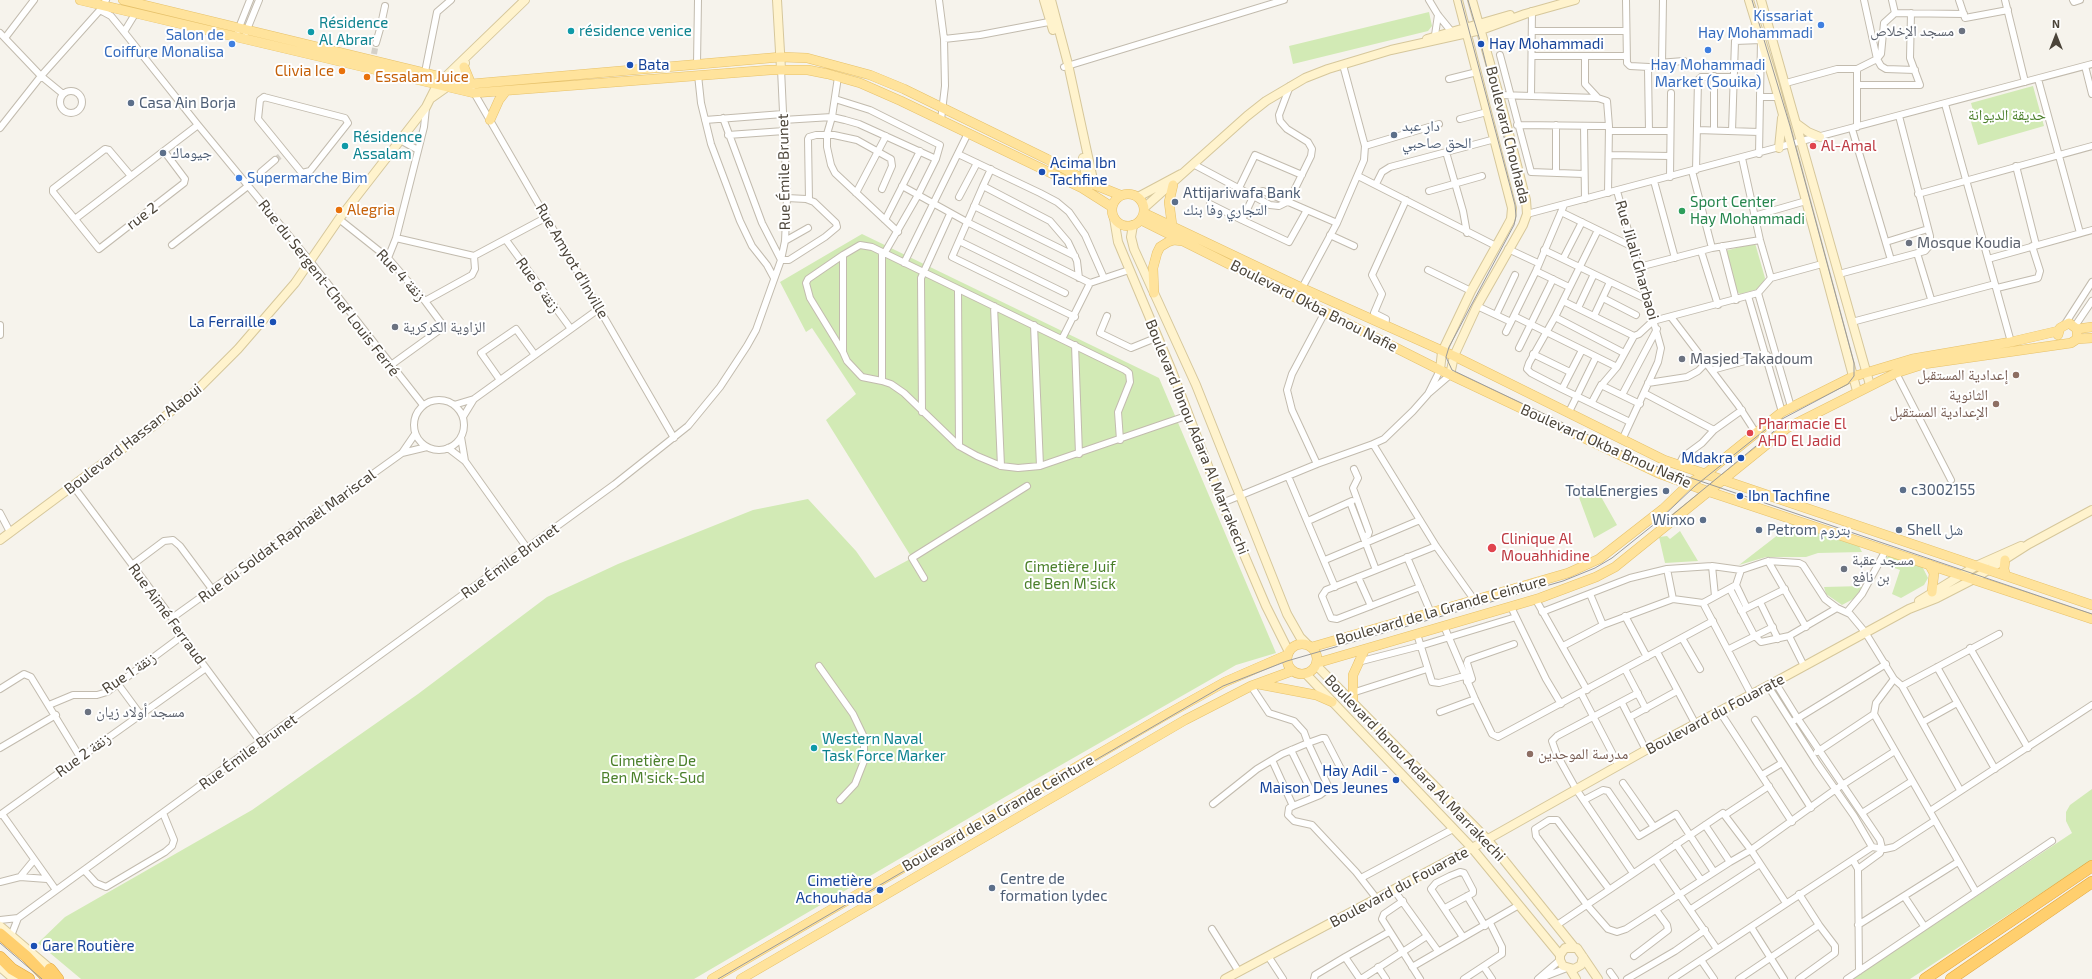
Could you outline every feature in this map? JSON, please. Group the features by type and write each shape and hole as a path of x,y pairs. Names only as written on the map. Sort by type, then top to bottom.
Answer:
{"highway":[{"path":"1925,979 2092,866"},
{"path":"1951,979 2092,882"},
{"path":"6,935 27,957 58,979"},
{"path":"0,958 12,969 29,979"}],"main road":[{"path":"124,0 243,29 373,57 425,72 447,88 474,94 781,69 808,70 838,77 881,92 968,134 1086,185 1120,195 1130,194 1138,197 1143,214 1133,225 1122,225 1114,218 1112,207 1120,195"},
{"path":"85,1 240,39 440,82 471,84 781,57 808,58 870,75 944,108 1047,159 1086,185 1112,207"},
{"path":"465,62 471,84"},
{"path":"490,120 506,91"},
{"path":"1172,225 1169,202 1173,185"},
{"name":"Boulevard Okba Bnou Nafie","path":"1143,214 1172,225 1302,288 1372,316 1385,326 1454,356 1569,412 1622,440 1679,465 2092,605"},
{"name":"Boulevard Okba Bnou Nafie","path":"1143,214 1185,241 1440,370 1658,473 1710,492 1962,574 2092,619"},
{"path":"1154,293 1153,268 1157,253 1168,242 1174,240 1185,241"},
{"path":"2092,327 2076,328 2065,324 2058,331 2059,338 2064,343 2071,344 2077,340 2092,338"},
{"path":"2076,328 2077,340"},
{"name":"Boulevard de la Grande Ceinture","path":"1310,646 1475,601 1568,573 1599,559 1664,510 1688,484 1782,412 1852,377 1912,359 2011,342 2058,331"},
{"name":"Boulevard de la Grande Ceinture","path":"1317,664 1538,599 1596,577 1615,567 1710,492 1787,428 1857,391 1896,373 1924,364 2064,343"},
{"path":"1738,469 1736,476 1741,486"},
{"path":"2006,560 2004,569 2006,576"},
{"path":"1929,564 1934,574 1932,592"},
{"path":"1300,644 1310,646 1316,654 1317,664 1312,671 1306,674 1297,674 1292,671 1287,662 1288,654 1295,646 1300,644"},
{"path":"1353,703 1353,675 1364,650"},
{"name":"Boulevard de la Grande Ceinture","path":"712,979 1164,716 1225,682 1288,654"},
{"name":"Boulevard de la Grande Ceinture","path":"741,979 1223,699 1253,685 1292,671"},
{"path":"1253,685 1312,694 1332,702"}],"street":[{"path":"5,38 34,0"},
{"path":"240,39 250,0"},
{"path":"243,29 259,0"},
{"path":"425,72 437,12 451,0"},
{"path":"440,82 465,62 525,0"},
{"path":"697,64 698,0"},
{"path":"777,0 781,69"},
{"path":"939,0 944,39 945,86 944,108 941,120"},
{"path":"1044,0 1053,21 1066,65 1092,175 1086,185"},
{"path":"1051,0 1053,21"},
{"path":"1066,65 1284,0"},
{"path":"1429,0 1450,31"},
{"name":"Boulevard Chouhada","path":"1440,370 1442,352 1471,291 1511,219 1512,208 1458,0"},
{"name":"Boulevard Chouhada","path":"1450,375 1454,356 1477,306 1523,225 1527,214 1526,200 1500,95 1472,0"},
{"path":"1138,197 1183,172 1247,116 1290,86 1316,72 1480,27 1513,14 1529,12 1575,0"},
{"path":"1626,0 1626,56 1630,66 1649,67 1662,63 1684,61"},
{"path":"1662,63 1663,0"},
{"path":"1749,0 1778,97 1857,391"},
{"path":"1761,0 1786,83 1870,385"},
{"path":"1864,0 1877,59 1881,66 1886,69 1915,70"},
{"path":"1892,0 1895,13"},
{"path":"1960,0 1965,18 2008,10"},
{"path":"2005,0 2025,82"},
{"path":"2073,0 2074,2 2080,0"},
{"path":"0,128 41,76 103,5"},
{"name":"Rue du Sergent-Chef Louis Ferré","path":"103,5 198,125 310,260 423,405"},
{"path":"382,20 385,6"},
{"path":"1529,12 1532,31 1531,96"},
{"path":"1786,83 1838,69 1857,70 1877,59 1881,54 1884,23 1895,13 1964,14"},
{"path":"1857,85 1920,86 1910,58 1911,13"},
{"path":"124,32 135,14"},
{"path":"1435,36 1438,15"},
{"path":"944,39 980,35 1053,21"},
{"path":"376,43 380,29"},
{"path":"1411,45 1450,31 1466,30"},
{"path":"1532,31 1626,30"},
{"path":"0,33 41,76 63,94"},
{"path":"1732,131 1735,41 1761,40"},
{"path":"1759,154 1761,40"},
{"path":"1500,55 1509,95 1531,172 1584,174"},
{"path":"1532,56 1626,56"},
{"path":"1582,98 1585,84 1585,56"},
{"path":"430,98 454,82 465,62"},
{"path":"1527,214 1759,154 2092,64"},
{"path":"1302,288 1337,222 1364,160 1365,146 1343,65"},
{"path":"2085,66 2092,94"},
{"path":"1649,67 1649,131"},
{"name":"Rue Émile Brunet","path":"18,918 647,461 688,426 708,402 747,346 756,330 781,260 785,240 787,198 781,69"},
{"path":"1857,70 1854,128 1891,260"},
{"path":"1449,79 1477,72"},
{"path":"698,75 705,120 711,144 740,221 752,246 767,265 774,278"},
{"path":"1714,76 1714,130"},
{"path":"838,77 832,117 827,134 827,147 831,165 835,173 898,232"},
{"path":"1712,248 1694,171 1698,80 1701,77 1734,77"},
{"path":"2038,79 2060,154 2080,233"},
{"name":"Boulevard Hassan Alaoui","path":"0,540 74,487 157,423 199,388 238,349 284,298 339,219 426,107 440,82"},
{"name":"Rue Amyot d'Inville","path":"471,84 474,94 547,216 674,438"},
{"path":"1585,84 1598,98"},
{"path":"1193,164 1274,206 1279,206 1289,201 1311,156 1311,146 1286,130 1280,121 1279,115 1290,86"},
{"path":"1670,177 1671,93"},
{"path":"1500,95 1605,99 1608,102 1609,128 1608,193"},
{"path":"262,97 345,118 348,121 308,173 300,171 284,154 258,119 258,107 262,97"},
{"path":"1760,97 1778,97"},
{"path":"835,100 870,110 940,145 936,159 918,195 898,232 883,253 882,381"},
{"path":"1945,104 2011,342"},
{"path":"388,258 396,238 418,150 426,107"},
{"path":"1460,119 1487,112"},
{"path":"1779,148 1782,116"},
{"path":"1839,274 1925,251 1930,245 1928,229 1899,116"},
{"path":"705,120 723,118 832,117 859,124 936,159"},
{"path":"723,118 728,135 762,223 781,260 796,258 826,237 837,227 832,219 809,200 787,198"},
{"path":"1365,146 1439,124"},
{"path":"1797,124 1808,132 1820,137"},
{"path":"131,176 109,150 105,149 53,191 75,219 198,125"},
{"path":"1517,125 1584,126 1649,131 1670,131"},
{"path":"1556,125 1556,173"},
{"path":"1584,126 1585,199"},
{"path":"1697,130 1759,132"},
{"path":"728,135 784,131"},
{"path":"809,200 808,139 812,136 827,134 857,140 878,151 892,161 882,189"},
{"path":"904,263 935,204 968,134"},
{"path":"856,193 886,136"},
{"path":"1376,184 1385,169 1495,139"},
{"path":"400,140 418,150"},
{"path":"1918,194 2092,146"},
{"name":"rue 2","path":"75,219 98,248 100,248 184,183 185,179 164,151"},
{"path":"885,220 920,151"},
{"path":"1446,152 1464,211 1467,233"},
{"path":"958,154 978,162 1057,202 1069,212 1085,235 1104,278"},
{"path":"1238,188 1255,155 1302,175"},
{"path":"1609,155 1670,156"},
{"path":"1742,158 1754,216 1771,278"},
{"path":"261,172 275,160"},
{"path":"959,197 978,162"},
{"path":"1852,322 1931,299 2038,278 2040,271 2016,166"},
{"path":"991,169 952,255 953,258 1074,317"},
{"path":"1143,214 1173,185 1183,172"},
{"path":"172,245 247,185 254,176"},
{"path":"1358,176 1376,184 1467,233 1496,246"},
{"path":"1429,191 1482,176"},
{"path":"1654,181 1675,258"},
{"path":"902,186 950,214 1090,283 1129,270"},
{"path":"983,186 1050,221 1060,231 1075,256 1079,278"},
{"path":"1242,220 1254,195 1260,191 1265,191 1337,222"},
{"name":"Rue Jilali Gharbaoi","path":"1617,191 1639,267 1646,299 1657,329 1661,348 1660,356 1640,404 1622,440"},
{"path":"1372,316 1382,294 1372,276 1406,200"},
{"path":"1754,216 1806,201"},
{"path":"1210,204 1289,242 1307,210"},
{"path":"1506,332 1536,271 1538,263 1564,205"},
{"path":"974,206 1075,256"},
{"path":"1561,212 1633,247"},
{"path":"922,412 920,284 923,271 950,214"},
{"path":"396,238 474,256 506,240 547,216"},
{"name":"Boulevard Ibnou Adara Al Marrakechi","path":"1114,218 1118,242 1129,270 1158,337 1222,503 1288,654"},
{"name":"Rue 4 زنقة","path":"339,219 388,258 425,300 442,324 438,331 391,365"},
{"path":"1563,259 1582,222"},
{"name":"Boulevard Ibnou Adara Al Marrakechi","path":"1133,225 1131,236 1134,249 1196,385 1287,614 1300,637 1310,646"},
{"path":"785,240 808,228"},
{"path":"1886,242 1928,229"},
{"path":"1598,230 1555,317 1527,366 1529,371 1562,389 1592,402 1630,422"},
{"path":"1988,259 2092,230"},
{"path":"1330,235 1354,246"},
{"name":"Rue 6 زنقة","path":"506,240 571,329"},
{"path":"1639,267 1702,250 1760,240"},
{"path":"959,241 1065,293"},
{"path":"1120,440 1118,412 1130,382 1129,373 1125,370 923,271 864,245 855,247 808,279 806,283 810,298 848,361 862,377 891,384 904,393 922,412 960,446 977,456 1001,466 1018,468 1040,466 1120,440 1189,415"},
{"path":"1722,246 1736,300"},
{"path":"1508,249 1538,263"},
{"path":"1544,250 1646,299"},
{"path":"1702,250 1718,305"},
{"path":"1917,253 1931,299"},
{"path":"843,255 843,352"},
{"path":"425,300 472,276 475,269 474,256"},
{"path":"1592,402 1601,385 1617,367 1634,336 1639,334 1653,321 1718,305 1758,293 1771,278 1822,264"},
{"path":"1428,270 1471,291"},
{"path":"1536,271 1569,287"},
{"path":"1578,308 1594,274"},
{"path":"1496,315 1515,275"},
{"path":"1519,348 1553,280"},
{"path":"1594,316 1610,282"},
{"path":"2065,324 2092,282"},
{"path":"1062,339 1090,283"},
{"path":"958,289 960,446"},
{"path":"1758,293 1791,407"},
{"path":"1748,296 1767,355 1782,412"},
{"path":"1603,298 1636,315"},
{"path":"1563,301 1634,336"},
{"path":"2076,328 2092,301"},
{"path":"994,306 1001,466"},
{"path":"1477,306 1511,322"},
{"path":"461,437 448,448 441,450 427,447 420,442 415,434 413,423 416,413 423,405 438,400 454,405 474,399 600,308"},
{"path":"1317,464 1292,410 1287,390 1292,374 1325,312"},
{"path":"1107,316 1100,333 1131,348 1158,337"},
{"path":"1514,316 1617,367"},
{"path":"1555,317 1624,352"},
{"path":"1671,317 1742,410 1756,433"},
{"path":"0,325 0,335"},
{"path":"1034,325 1040,466"},
{"path":"500,380 481,353 516,329 535,355"},
{"path":"1622,395 1657,329"},
{"path":"1761,336 1771,334"},
{"path":"1075,345 1079,454"},
{"path":"1562,389 1582,350"},
{"path":"1533,354 1570,372"},
{"path":"1712,370 1767,355"},
{"path":"1569,412 1578,397 1596,356"},
{"path":"1648,383 1687,377 1698,371 1706,363"},
{"path":"1428,394 1440,370"},
{"path":"1896,373 1951,480"},
{"path":"1222,503 1317,464 1384,439 1428,394 1441,385 1450,375"},
{"path":"1601,385 1640,404"},
{"path":"1644,393 1714,430"},
{"path":"465,461 461,437 463,430 463,417 474,399"},
{"path":"454,405 463,417"},
{"path":"1679,465 1683,457 1702,443 1714,430 1742,410"},
{"name":"Rue du Soldat Raphaël Mariscal","path":"172,618 402,453 415,434"},
{"path":"1373,444 1436,546 1475,601"},
{"name":"Rue du Soldat Raphaël Mariscal","path":"402,453 427,447"},
{"path":"448,448 465,461 527,548"},
{"path":"1354,470 1358,478 1353,488 1353,501 1376,570"},
{"path":"1288,476 1325,560 1335,587"},
{"path":"924,578 912,558 1027,486"},
{"name":"Rue Aimé Ferraud","path":"74,487 172,618 182,636 260,741"},
{"path":"1308,521 1353,501"},
{"name":"Boulevard du Fouarate","path":"1232,976 1377,900 1646,750 1696,725 1865,632 1909,609 1937,598 1974,579 2029,544 2092,510"},
{"path":"0,513 10,532"},
{"path":"1325,560 1420,520"},
{"path":"132,565 164,541 173,540 180,546 212,589"},
{"name":"Boulevard du Fouarate","path":"1909,609 1932,592 1976,566 2009,550 2029,544"},
{"path":"1420,586 1337,619 1331,618 1322,596 1326,590 1436,546"},
{"path":"1847,612 1862,594 1886,550"},
{"path":"1407,558 1431,613"},
{"path":"1544,611 1630,578 1667,569 1712,566 1741,570 1768,561 1796,562 1803,565 1825,599 1837,608 1847,612 1856,620 1865,632 1894,679 1902,686 1960,790"},
{"path":"1768,561 1806,627"},
{"path":"1712,566 1715,596"},
{"path":"1667,569 1673,599"},
{"path":"1563,646 1603,625 1673,599 1703,603 1736,585 1741,570"},
{"path":"1358,577 1371,606"},
{"path":"1736,585 1748,608"},
{"path":"1730,589 1754,635 1761,642 1788,636 1837,608"},
{"path":"1741,612 1785,589"},
{"path":"1590,594 1603,625"},
{"path":"1538,599 1587,690"},
{"path":"1760,602 1778,639"},
{"path":"1703,603 1729,649 1751,694"},
{"path":"1511,607 1546,679 1561,704"},
{"path":"1625,616 1647,657"},
{"path":"1358,662 1420,646 1516,617"},
{"path":"1444,626 1465,679 1492,734 1498,737 1713,621"},
{"path":"1729,649 1754,635 1773,627"},
{"path":"1417,634 1432,682 1439,683 1472,679 1467,663 1468,660 1514,644"},
{"path":"1902,686 1970,648 1999,634"},
{"name":"Rue 1 زنقة","path":"49,705 73,695 100,694 118,684 182,636"},
{"path":"1788,636 1804,666"},
{"path":"1682,638 1700,670"},
{"path":"1970,648 2028,748"},
{"path":"1657,652 1696,725"},
{"name":"Boulevard Ibnou Adara Al Marrakechi","path":"1317,664 1353,703 1487,839 1574,947"},
{"path":"1792,723 1886,664"},
{"path":"819,666 853,714 864,738 864,762 855,784 840,800"},
{"path":"1937,667 1995,769"},
{"name":"Rue 2 زنقة","path":"1,815 206,668"},
{"path":"1352,693 1427,669"},
{"path":"1626,669 1646,709"},
{"path":"0,689 22,675 27,674 31,677 56,715 80,757"},
{"name":"Boulevard Ibnou Adara Al Marrakechi","path":"1306,674 1472,848 1520,905 1560,957"},
{"path":"1894,679 1876,703 1874,714 1976,892"},
{"path":"118,684 140,714"},
{"path":"1772,684 1798,719 1879,838 1882,848 1878,855 1858,869"},
{"path":"1772,684 1792,723 1871,845 1882,848 1896,846 1934,821"},
{"path":"1253,685 1269,713 1288,717 1304,732 1328,785 1327,790 1293,806 1288,812 1290,819 1312,825 1361,878 1377,900"},
{"path":"1630,717 1677,691"},
{"path":"1633,873 1576,789 1557,755 1552,741 1557,736 1622,703 1638,693"},
{"path":"1580,694 1619,766"},
{"path":"1440,712 1475,699"},
{"path":"1622,703 1646,750"},
{"path":"1923,722 1957,703"},
{"path":"1930,811 2092,705"},
{"path":"1720,712 1792,822"},
{"path":"1812,755 1874,714"},
{"path":"0,748 56,715"},
{"path":"1755,720 1812,808"},
{"path":"1212,804 1242,780 1272,760 1322,738 1325,738 1341,769"},
{"path":"1292,750 1314,797"},
{"path":"1609,889 1557,820 1553,819 1536,827 1536,836 1587,904 1608,928 1617,932 1626,929 1680,893 1751,850 1812,808 1836,789 1895,751"},
{"path":"1272,760 1293,806"},
{"path":"1762,775 1782,763"},
{"path":"1862,813 1912,781"},
{"path":"1624,783 1654,827"},
{"path":"1557,925 1705,824 1723,813 1725,815 1769,786"},
{"path":"1584,800 1606,790 1638,836 1676,814 1714,872"},
{"path":"84,870 96,883 106,887 165,852 172,846 174,840 163,813"},
{"path":"1,815 56,890"},
{"path":"1725,815 1751,850 1786,903"},
{"path":"1705,824 1730,862"},
{"path":"1361,878 1453,829"},
{"path":"1672,979 1799,894 1853,860 1879,838"},
{"path":"1846,979 2052,841"},
{"path":"1676,844 1701,880"},
{"path":"1655,859 1680,893 1717,949"},
{"path":"20,877 34,860"},
{"path":"1853,860 1858,869 1859,971"},
{"path":"1858,925 1958,862"},
{"path":"1691,909 1760,864"},
{"path":"1445,908 1473,891 1464,873 1460,872 1436,883 1433,886 1432,891 1445,908 1463,937"},
{"path":"0,882 20,877 47,879"},
{"path":"1394,890 1438,951"},
{"path":"1799,894 1819,925 1835,946 1835,953 1799,979"},
{"path":"1464,979 1499,957 1502,951 1488,924 1467,896"},
{"path":"1904,896 1924,926"},
{"path":"1403,901 1382,917 1389,932 1420,979"},
{"path":"1412,968 1438,951 1520,905"},
{"path":"1634,956 1668,930 1667,925 1656,910"},
{"path":"0,920 18,918"},
{"path":"0,926 6,935 18,918"},
{"path":"1739,979 1819,925"},
{"path":"1750,927 1784,979"},
{"path":"1212,929 1232,976"},
{"path":"1627,979 1675,951 1705,930"},
{"path":"1314,979 1315,975 1389,932"},
{"path":"1345,957 1360,979 1403,953 1427,936"},
{"path":"1538,978 1560,957 1565,948 1574,947 1580,950 1598,979"},
{"path":"1268,956 1283,979"},
{"path":"1560,957 1576,979"},
{"path":"1538,978 1568,969 1578,968 1583,957"},
{"path":"1701,960 1714,979"},
{"path":"0,967 14,979"},
{"path":"1378,967 1386,979"},
{"path":"1484,967 1492,979"},
{"path":"1610,972 1615,979"},
{"path":"1682,973 1686,979"},
{"path":"50,974 62,979"}],"green space":[{"path":"1429,12 1432,26 1428,31 1293,64 1289,46"},
{"name":"حديقة الديوانة","path":"2033,86 2044,126 1978,145 1969,115 1974,114 1971,103"},
{"name":"Cimetière De Ben M'sick-Sud","path":"862,234 1159,378 1276,653 1236,665 1005,797 694,979 81,979 38,943 65,917 252,810 418,694 547,597 618,564 753,510 808,499 856,551 875,578 912,558 826,420 856,394 812,328 806,332 780,282"},
{"path":"1755,243 1765,278 1762,288 1740,294 1735,290 1725,251"},
{"path":"1595,486 1617,525 1594,538 1577,492"},
{"path":"1792,524 1859,546 1862,552 1818,553 1806,557 1766,557 1739,565"},
{"path":"1680,531 1698,561 1665,563 1659,537 1667,536 1670,539"},
{"path":"1889,554 1922,566 1928,578 1924,585 1901,598 1892,594 1900,570 1883,564"},
{"path":"1863,586 1863,590 1855,598 1842,605 1826,594 1824,587"},
{"path":"2092,789 2092,860 1910,979 1852,979 2072,833 2066,821 2066,812 2070,805"}],"tunnel":[{"path":"374,54 376,43"},
{"path":"275,160 283,154"}],"tram line":[{"path":"1461,0 1515,205 1516,216 1514,225 1449,347 1446,357 1452,370 1647,463 2092,614"},
{"path":"1468,0 1481,44 1507,149"},
{"path":"718,979 1223,686 1287,661 1563,581 1595,568 1612,558 1657,522 1695,486 1765,430 1782,419 1848,384 1854,376 1854,363 1790,126 1752,0"},
{"path":"1665,521 1784,423"},
{"path":"0,943 42,979"}],"place":[{"name":"Kissariat Hay Mohammadi","path":"1821,25"},
{"name":"résidence venice","path":"571,31"},
{"name":"مسجد الإخلاص","path":"1962,31"},
{"name":"Résidence Al Abrar","path":"311,32"},
{"name":"Salon de Coiffure Monalisa","path":"232,44"},
{"name":"Hay Mohammadi","path":"1481,44"},
{"name":"Hay Mohammadi Market (Souika)","path":"1708,50"},
{"name":"Bata","path":"630,65"},
{"name":"Clivia Ice","path":"342,71"},
{"name":"Essalam Juice","path":"367,77"},
{"name":"Casa Ain Borja","path":"131,103"},
{"name":"دار عبد الحق صاحبي","path":"1394,135"},
{"name":"Résidence Assalam","path":"345,146"},
{"name":"Al-Amal","path":"1813,146"},
{"name":"جيوماك","path":"163,153"},
{"name":"Acima Ibn Tachfine","path":"1042,172"},
{"name":"Supermarche Bim","path":"239,178"},
{"name":"Attijariwafa Bank التجاري وفا بنك","path":"1175,202"},
{"name":"Alegria","path":"339,210"},
{"name":"Sport Center Hay Mohammadi","path":"1682,211"},
{"name":"Mosque Koudia","path":"1909,243"},
{"name":"La Ferraille","path":"273,322"},
{"name":"الزاوية الكركرية","path":"395,327"},
{"name":"Masjed Takadoum","path":"1682,359"},
{"name":"إعدادية المستقبل","path":"2016,375"},
{"name":"الثانوية الإعدادية المستقبل","path":"1996,404"},
{"name":"Pharmacie El AHD El Jadid","path":"1750,433"},
{"name":"Mdakra","path":"1741,458"},
{"name":"c3002155","path":"1903,490"},
{"name":"TotalEnergies","path":"1666,491"},
{"name":"Ibn Tachfine","path":"1740,496"},
{"name":"Winxo","path":"1703,520"},
{"name":"Petrom بتروم","path":"1759,530"},
{"name":"Shell شل","path":"1899,530"},
{"name":"Clinique Al Mouahhidine","path":"1492,548"},
{"name":"مسجد عقبة بن نافع","path":"1844,569"},
{"name":"مسجد أولاد زيان","path":"88,712"},
{"name":"Western Naval Task Force Marker","path":"814,748"},
{"name":"مدرسة الموحدين","path":"1530,754"},
{"name":"Hay Adil - Maison Des Jeunes","path":"1396,780"},
{"name":"Centre de formation lydec","path":"992,888"},
{"name":"Cimetière Achouhada","path":"880,890"},
{"name":"Gare Routière","path":"34,946"}],"park label":[{"name":"Cimetière Juif de Ben M'sick","path":"1070,576"}]}
